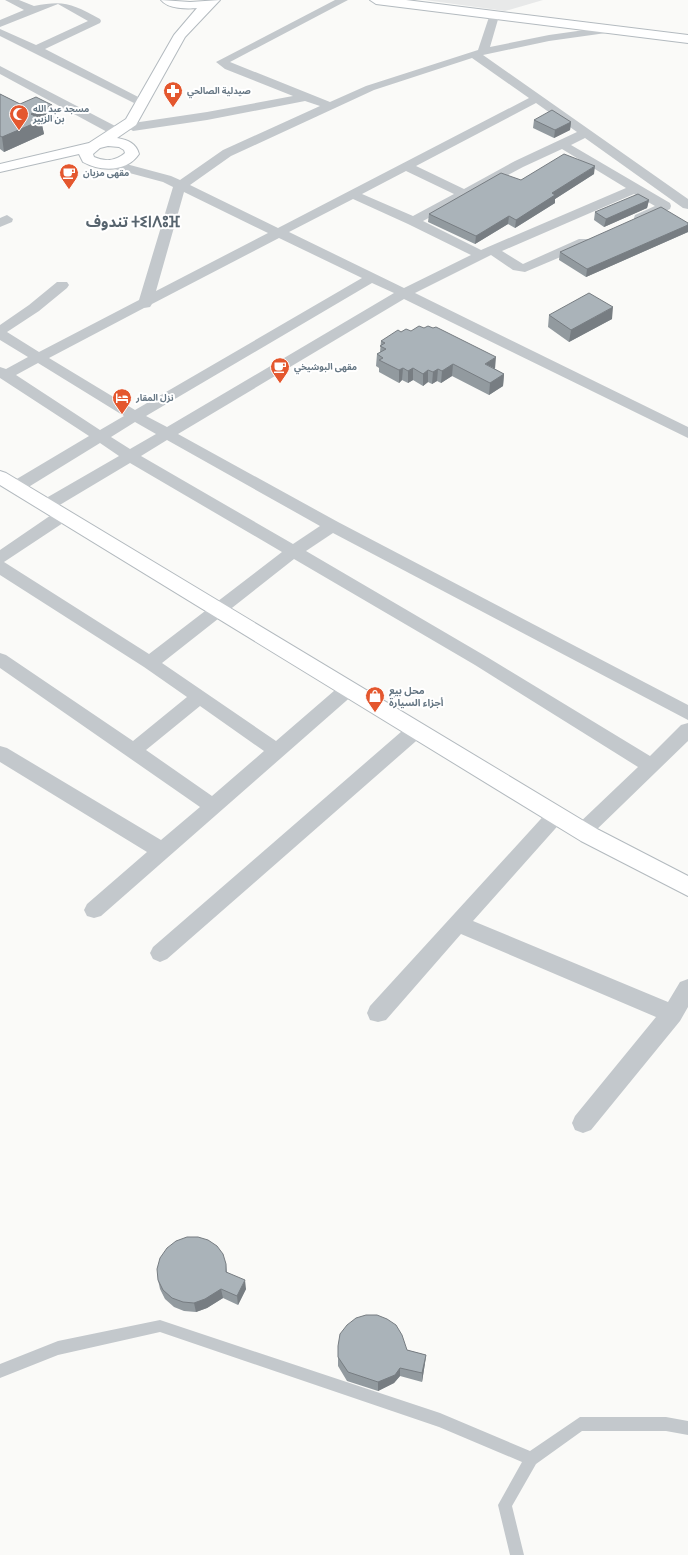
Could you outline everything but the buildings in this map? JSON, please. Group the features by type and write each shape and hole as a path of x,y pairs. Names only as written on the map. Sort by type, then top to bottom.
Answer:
{"main road":[{"path":"376,0 398,1 494,16 688,39"},
{"path":"173,12 213,1"},
{"path":"94,150 111,164 124,161 131,151 132,125 142,103 173,12 188,5 213,1"},
{"path":"94,150 115,131 132,125"},
{"path":"3,166 94,150 122,143 131,151"},
{"path":"8,482 216,610 556,815 688,887"}],"street":[{"path":"10,0 33,10"},
{"path":"0,24 59,0 96,21 36,49"},
{"path":"330,106 229,67 222,62 343,0"},
{"path":"478,52 494,16"},
{"path":"145,304 174,183 227,153 370,88 478,52 606,30"},
{"path":"0,32 142,103"},
{"path":"478,52 585,133 688,205"},
{"path":"0,69 115,131"},
{"path":"6,83 18,79"},
{"path":"132,125 207,116 306,97"},
{"path":"3,373 39,357 145,304 537,98"},
{"path":"413,221 463,194 585,133"},
{"path":"562,144 582,158 622,179 635,189 665,206 627,224"},
{"path":"131,151 174,183"},
{"path":"111,164 174,183 404,293 688,433"},
{"path":"406,166 463,194"},
{"path":"0,558 55,510 130,456 404,293 486,253 635,189"},
{"path":"352,194 486,253 525,268 599,236"},
{"path":"8,482 100,437 371,278"},
{"path":"0,331 34,308 62,285"},
{"path":"0,334 135,416 332,526 688,713"},
{"path":"3,373 130,456 481,661 650,765"},
{"path":"150,663 216,610 293,552 332,526"},
{"path":"0,567 150,663 277,751"},
{"path":"0,660 213,806"},
{"path":"94,910 348,689"},
{"path":"133,751 199,697"},
{"path":"160,953 416,730"},
{"path":"583,831 688,730"},
{"path":"0,753 162,851"},
{"path":"378,1013 556,815"},
{"path":"458,924 672,1014"},
{"path":"583,1123 672,1014 688,988"}],"lane":[{"path":"0,1371 58,1348 160,1326 440,1420 531,1459"},
{"path":"517,1555 505,1504 531,1459 580,1424 666,1424 688,1428"}],"shaded area":[{"path":"425,0 543,0 505,11"}],"place":[{"name":"صيدلية الصالحي","path":"173,108"},
{"name":"مسجد عبد الله بن الزبير","path":"19,131"},
{"name":"مقهى مزيان","path":"69,190"},
{"name":"مقهى البوشيخي","path":"280,384"},
{"name":"نزل المقار","path":"122,415"},
{"name":"محل بيع أجزاء السيارة","path":"375,713"}],"district":[{"name":"تندوف ⵜⵉⵏⴷⵓⴼ","path":"133,222"}]}
